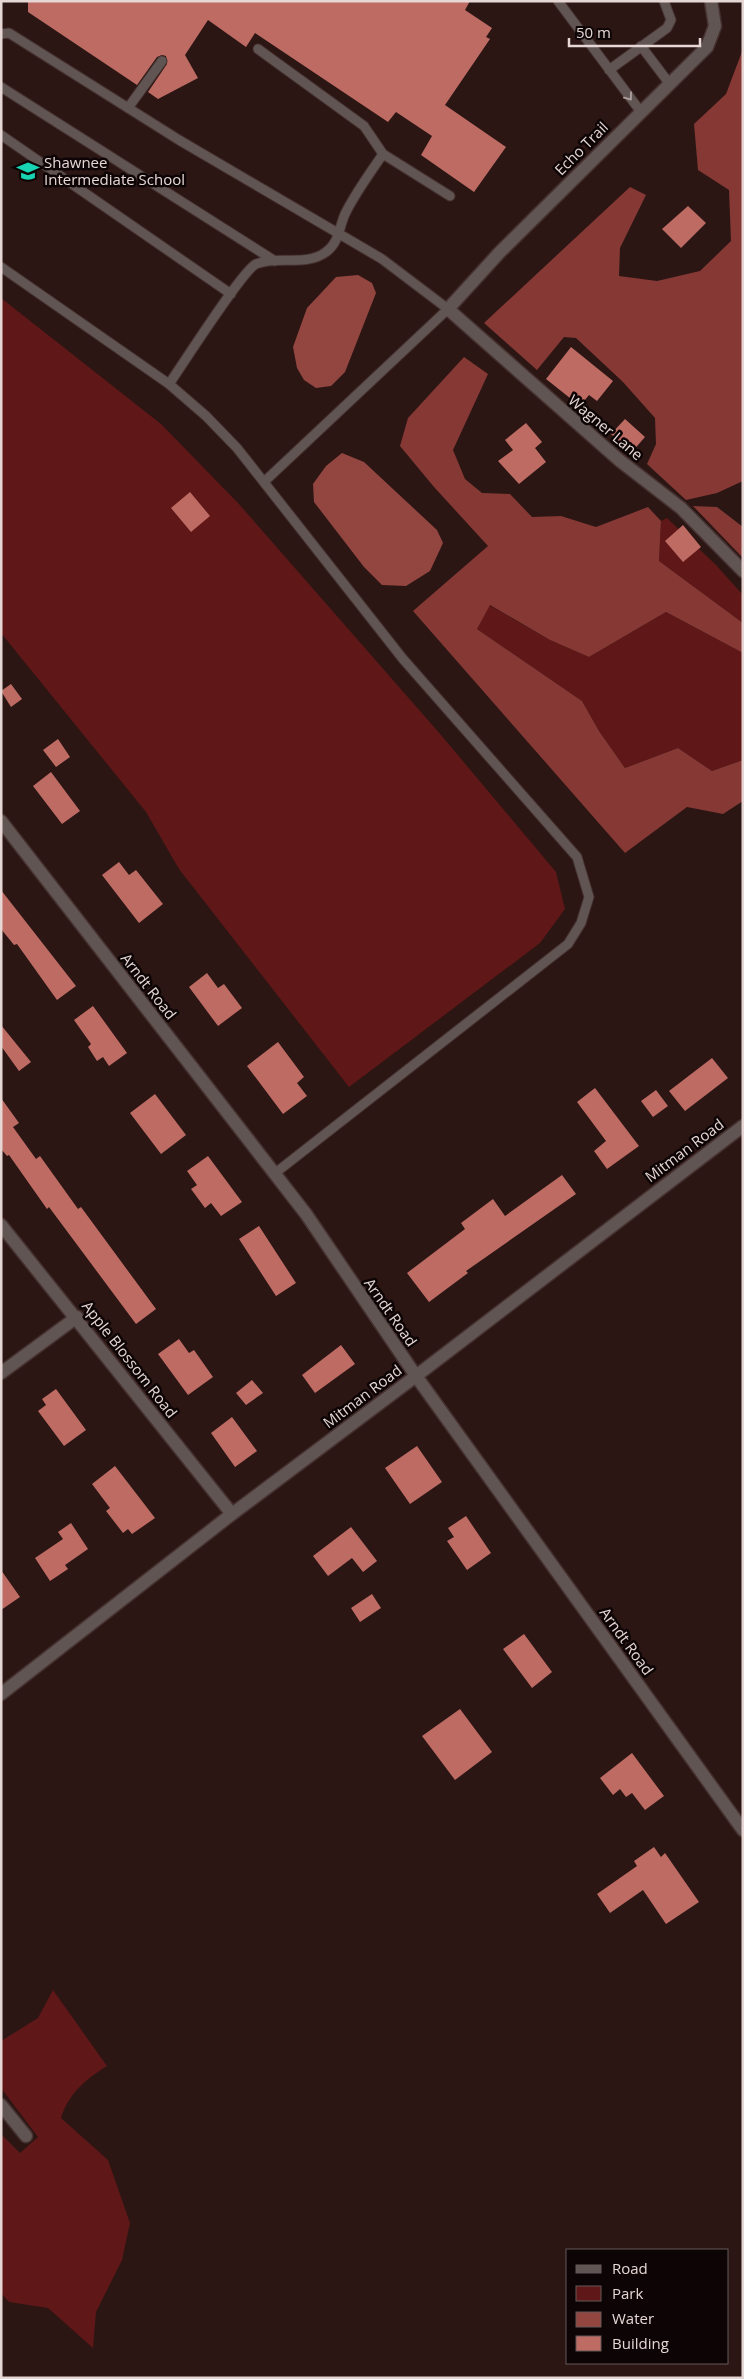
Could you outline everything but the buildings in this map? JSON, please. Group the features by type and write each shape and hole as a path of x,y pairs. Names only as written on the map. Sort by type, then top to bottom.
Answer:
{"street":[{"name":"Echo Trail","path":"448,309 500,252 707,47 715,26 711,1"},
{"name":"Wagner Lane","path":"448,309 598,441 681,508 743,571"},
{"name":"Arndt Road","path":"1,821 306,1214 416,1376 743,1830"},
{"name":"Mitman Road","path":"1,1694 232,1514 743,1126"},
{"name":"Apple Blossom Road","path":"1,1225 232,1514"},
{"path":"1,1373 76,1317"},
{"path":"1,2105 26,2136"}],"lane":[{"path":"558,1 640,112"},
{"path":"609,70 667,28 671,20 664,1"},
{"path":"1,34 9,33 179,140 382,259 448,309 265,481"},
{"path":"641,46 670,83"},
{"path":"258,50 364,126 383,154 450,196"},
{"path":"128,108 162,60"},
{"path":"1,87 275,261"},
{"path":"1,135 231,294"},
{"path":"170,384 231,294 254,265 268,260 300,261 326,252 339,235 345,214 383,154"},
{"path":"1,267 170,384 206,416 265,481 403,659 577,857 589,897 581,923 568,944 274,1174"}],"green space":[{"path":"1,298 161,424 238,503 441,735 556,872 565,909 540,943 349,1087 179,869 146,812 1,633"},
{"path":"667,518 716,565 743,595 743,623 659,561 661,521"},
{"path":"489,605 550,640 589,657 666,612 743,653 743,760 712,771 678,748 625,768 599,731 582,701 477,629"},
{"path":"53,1990 107,2066 73,2094 61,2118 108,2160 130,2223 122,2260 96,2312 93,2348 48,2308 9,2302 1,2293 1,2134 20,2153 38,2137 1,2088 1,2041 38,2018"}],"shaded area":[{"path":"743,49 743,481 717,493 686,500 647,464 656,444 655,418 623,382 576,338 564,337 537,370 484,323 630,187 646,195 620,248 619,276 657,281 700,271 731,241 729,190 698,170 694,124 726,94"},
{"path":"464,357 488,374 453,450 465,479 482,493 510,494 532,517 561,516 596,527 648,507 661,521 659,561 743,623 743,653 666,612 589,657 550,640 490,605 477,629 582,701 599,731 625,768 678,748 712,771 743,760 743,801 723,814 687,807 625,853 413,611 488,546 434,487 400,446 408,418"},
{"path":"693,506 717,507 743,527 743,558"}],"water":[{"path":"358,275 372,283 376,293 345,372 331,386 316,388 304,380 297,368 293,347 307,308 336,277"},
{"path":"342,453 364,462 437,530 443,543 430,571 406,586 382,585 364,567 314,502 313,484 326,466"}],"place":[{"name":"Shawnee Intermediate School","path":"28,171"}]}
